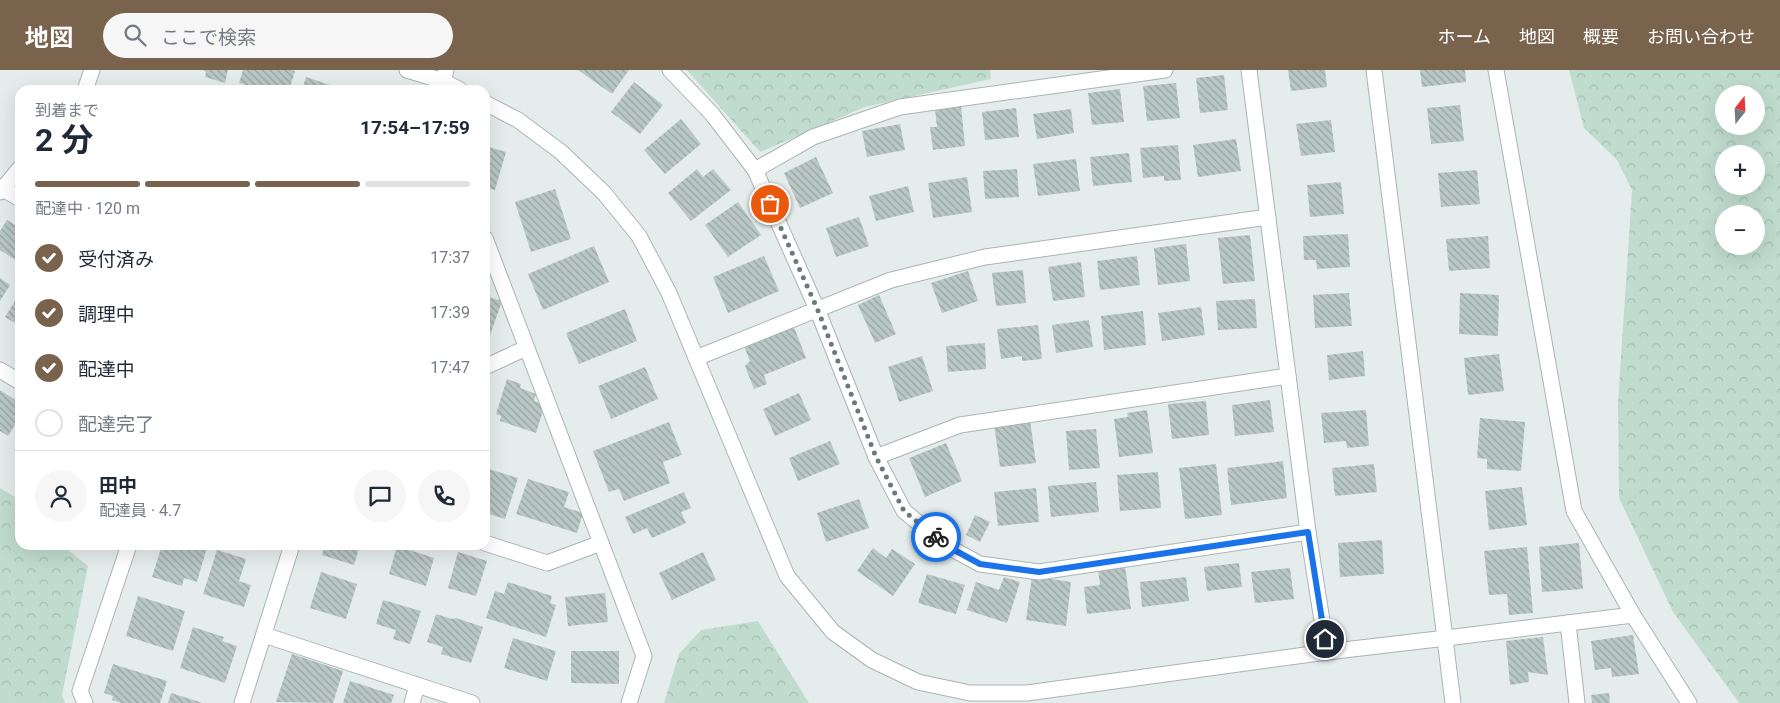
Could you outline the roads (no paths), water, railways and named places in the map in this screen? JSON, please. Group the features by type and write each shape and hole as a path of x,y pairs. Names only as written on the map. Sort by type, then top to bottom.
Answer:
{"street":[{"path":"87,85 92,70"},
{"path":"407,70 443,80"},
{"path":"670,70 712,114 755,170 817,308 876,457 904,511 945,545 980,564 1039,572 1308,532"},
{"path":"755,170 813,137 900,107 1165,70"},
{"path":"1249,70 1308,532 1327,652"},
{"path":"1374,70 1453,703"},
{"path":"1496,70 1574,511 1633,615 1689,703"},
{"path":"490,106 518,120 554,147 604,193 639,236 669,293 787,576 833,632 872,660 918,682 970,693 1026,693 1327,652 1633,615"},
{"path":"15,174 1,190 15,197"},
{"path":"696,358 891,280 985,257 1268,217"},
{"path":"490,251 644,656 629,703"},
{"path":"490,365 526,348"},
{"path":"0,370 15,379"},
{"path":"876,457 960,425 1288,376"},
{"path":"490,545 547,563 601,543"},
{"path":"86,703 80,691 127,550"},
{"path":"242,703 290,550"},
{"path":"1568,623 1577,703"},
{"path":"264,636 472,703"},
{"path":"412,703 417,685"}]}
